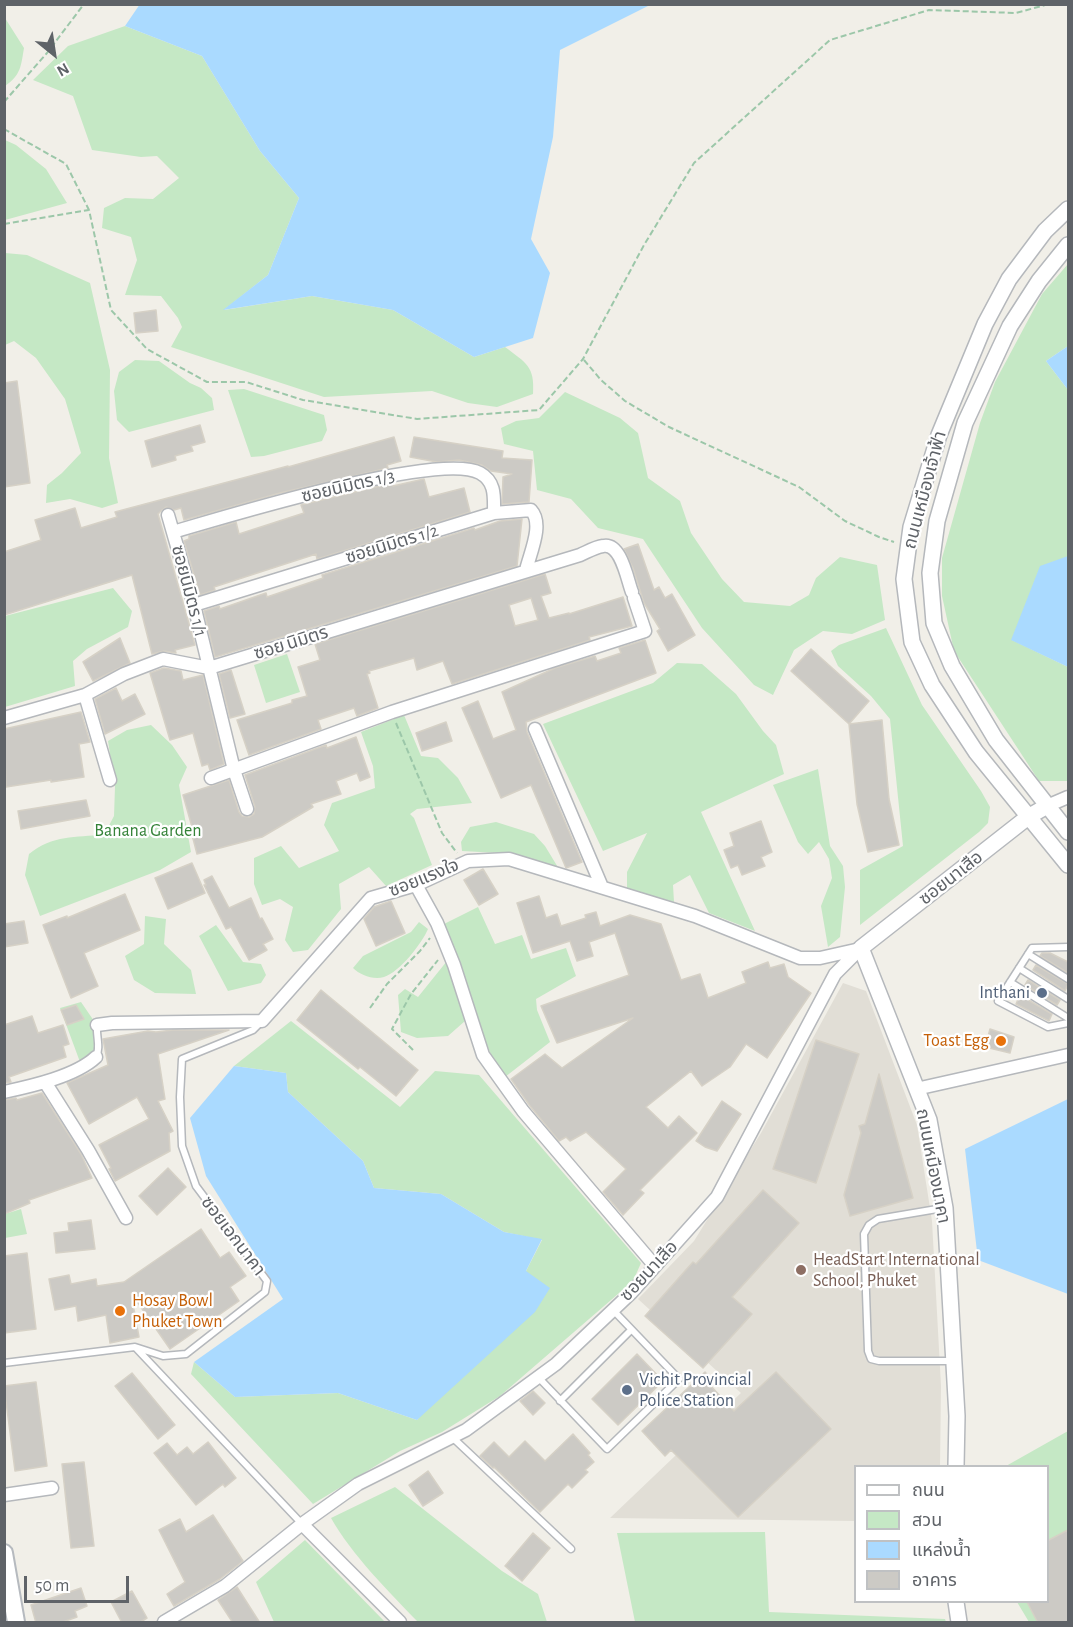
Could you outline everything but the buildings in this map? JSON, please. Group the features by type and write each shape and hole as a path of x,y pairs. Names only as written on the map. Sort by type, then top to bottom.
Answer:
{"main road":[{"path":"4,1553 16,1623"}],"street":[{"name":"ถนนเหมืองเจ้าฟ้า","path":"1068,209 1045,231 1009,279 985,324 939,435 911,527 904,579 912,642 932,685 976,752 1068,865"},
{"name":"ถนนเหมืองเจ้าฟ้า","path":"1068,245 1039,281 1011,326 965,423 937,521 930,573 934,623 952,666 996,740 1068,832"},
{"name":"ซอยนิมิตร 1/3","path":"173,532 375,478 435,468 469,469 479,472 488,479 495,490 494,513"},
{"name":"ซอยนิมิตร 1/2","path":"194,605 494,513 531,510 536,515 537,523 526,570"},
{"name":"ซอยนิมิตร 1/1","path":"168,514 194,605 234,770 247,809"},
{"name":"ซอย นิมิตร","path":"4,718 85,695 124,674 163,659 209,668 603,546 611,546 621,558 645,631 392,712"},
{"path":"85,695 110,780"},
{"path":"211,778 274,753 392,712"},
{"path":"535,729 602,888"},
{"path":"976,752 996,740"},
{"path":"1047,806 1068,797"},
{"name":"ซอยนาเสือ","path":"164,1623 225,1586 302,1524 358,1484 466,1430 556,1364 613,1310 717,1197 835,974 861,948 1028,816 1047,806"},
{"name":"ซอยแรงใจ","path":"262,1021 371,898 416,885 468,861 509,859 695,916 800,958 820,958 861,948"},
{"path":"416,885 448,949 483,1055 523,1111 655,1266"},
{"name":"ถนนเหมืองนาคา","path":"861,948 929,1120 945,1208 955,1361 956,1465"},
{"path":"97,1025 262,1021"},
{"path":"916,1089 1068,1055"},
{"path":"4,1092 45,1082 90,1063 96,1058"},
{"path":"45,1082 88,1150 126,1218"},
{"path":"4,1495 52,1488"},
{"path":"302,1524 400,1623"},
{"path":"956,1603 959,1623"}],"lane":[{"path":"1068,947 1032,948 998,1001 1048,1027 1068,1023"},
{"path":"1028,954 1068,979"},
{"path":"1018,968 1068,999"},
{"path":"1010,982 1068,1017"},
{"name":"ซอยเอกนาคา","path":"4,1363 135,1347 163,1356 186,1354 265,1292 267,1281 196,1186 182,1146 180,1097 182,1059 253,1030 262,1021"},
{"path":"96,1058 99,1050 97,1025"},
{"path":"945,1208 878,1219 869,1225 864,1234 868,1351 871,1359 879,1361 955,1361"},
{"path":"538,1377 607,1449 679,1379 613,1310"},
{"path":"560,1401 631,1330"},
{"path":"135,1347 302,1524"},
{"path":"452,1437 571,1548"}],"path":[{"path":"4,102 47,53 84,4"},
{"path":"4,129 66,164 89,210 111,310 147,350 207,382 246,382 303,400 417,419 539,411 583,359 644,245 694,163 830,40 929,10 1016,13 1049,4"},
{"path":"4,224 89,210"},
{"path":"583,359 601,380 625,401 669,427 799,487 845,521 879,537 909,546"},
{"path":"392,712 409,758 442,833 459,857 468,861"},
{"path":"370,1008 387,984 420,951 438,926"},
{"path":"413,1050 392,1029 411,994 448,949"}],"shaded area":[{"name":"HeadStart International School, Phuket","path":"843,983 866,991 917,1125 932,1221 941,1386 940,1465 854,1465 854,1521 610,1518 741,1393 638,1299 694,1241 761,1133"}],"green space":[{"path":"5,18 24,48 17,74 5,86"},
{"path":"125,26 202,56 260,151 299,198 268,275 224,310 312,296 393,310 474,357 505,347 519,357 531,371 533,394 497,407 468,403 432,391 324,397 171,347 182,327 178,318 161,296 125,295 137,260 131,237 102,228 104,208 125,198 153,199 179,178 157,156 141,157 92,150 73,96 33,80 68,46"},
{"path":"5,140 16,145 46,169 67,203 5,220"},
{"path":"5,253 27,255 90,283 110,370 109,458 118,503 102,508 70,499 46,503 47,485 81,453 65,399 36,358 14,341 5,345"},
{"path":"1068,264 1068,346 1046,361 1068,390 1068,556 1012,640 1068,667 1068,781 1039,781 954,651 942,596 942,558 980,423 995,382 1042,294"},
{"path":"135,360 159,361 201,388 212,398 214,410 129,432 117,420 114,391 119,372"},
{"path":"244,389 324,415 327,430 322,441 264,456 251,457 228,390"},
{"path":"565,392 620,418 638,433 648,478 680,501 691,533 722,579 744,602 790,606 809,595 816,578 840,557 877,565 885,620 852,634 823,631 794,650 773,695 754,685 702,628 643,539 598,528 571,499 537,490 533,451 504,444 501,428 516,421 539,418"},
{"path":"113,588 132,611 128,627 87,649 73,661 75,686 5,707 5,616"},
{"path":"886,628 922,705 990,807 988,823 979,832 860,925 860,870 903,846 890,719 871,696 838,666 831,651 839,645"},
{"path":"287,654 300,692 266,703 254,665"},
{"path":"677,663 702,664 736,694 776,745 784,774 701,812 755,931 709,913 690,875 673,885 674,902 627,889 627,872 647,833 603,851 543,724 653,683"},
{"path":"404,715 421,756 438,758 458,778 472,803 417,809 410,814 414,818 432,865 386,886 369,867 339,884 341,909 308,950 293,952 285,940 293,907 280,899 262,905 254,884 254,858 281,846 299,868 339,851 324,825 332,803 375,788 373,766 361,732"},
{"name":"Banana Garden","path":"151,725 172,745 187,767 179,785 191,852 160,870 40,916 25,875 29,854 56,840 104,835 114,816 115,787 108,741 127,730"},
{"path":"818,769 830,846 843,866 845,887 840,937 828,947 821,906 832,878 829,859 819,842 808,854 798,842 773,785"},
{"path":"496,822 534,834 545,846 559,869 517,854 462,851 461,842 470,827"},
{"path":"478,907 495,944 522,935 531,959 566,948 576,976 536,999 537,1010 550,1042 505,1077 492,1057 484,1038 471,996 442,925"},
{"path":"145,916 166,919 164,944 191,970 196,994 155,993 134,980 125,956 144,944"},
{"path":"419,922 428,929 425,935 410,956 390,974 380,978 371,977 353,968 363,956 411,932"},
{"path":"216,925 243,962 261,964 266,975 261,983 228,991 199,936"},
{"path":"447,961 457,987 465,1021 448,1036 417,1038 401,1032 398,995 405,989 418,997"},
{"path":"81,1002 94,1021 97,1049 80,1062 60,1008"},
{"path":"291,1021 400,1107 435,1071 479,1075 641,1263 633,1281 500,1396 442,1432 400,1451 313,1504 191,1374 194,1362 235,1397 338,1393 417,1420 526,1271 542,1240 504,1232 441,1194 374,1188 363,1161 288,1092 286,1073 234,1066"},
{"path":"21,1209 27,1234 5,1238 5,1214"},
{"path":"1068,1431 1068,1622 1029,1622 1018,1603 1049,1603 1049,1465 1008,1465"},
{"path":"395,1487 502,1571 538,1594 547,1622 418,1622 360,1559 331,1518"},
{"path":"765,1532 769,1612 945,1619 946,1622 635,1622 617,1533"},
{"path":"305,1540 385,1622 274,1622 256,1582"}],"water":[{"path":"140,4 650,5 560,50 553,137 531,239 550,273 533,338 474,357 393,310 312,296 223,310 268,275 299,198 260,151 202,56 125,26"},
{"path":"1068,346 1068,390 1046,361"},
{"path":"1068,556 1068,667 1011,640 1040,566"},
{"path":"234,1066 286,1073 288,1092 363,1161 374,1188 441,1194 504,1232 542,1239 526,1271 550,1288 535,1312 417,1420 338,1393 235,1397 194,1362 283,1299 206,1176 190,1118"},
{"path":"1068,1099 1068,1294 978,1260 965,1149"}],"place":[{"name":"Inthani","path":"1042,993"},
{"name":"Toast Egg","path":"1001,1041"},
{"name":"HeadStart International School, Phuket","path":"801,1270"},
{"name":"Hosay Bowl Phuket Town","path":"120,1311"},
{"name":"Vichit Provincial Police Station","path":"627,1390"}]}
